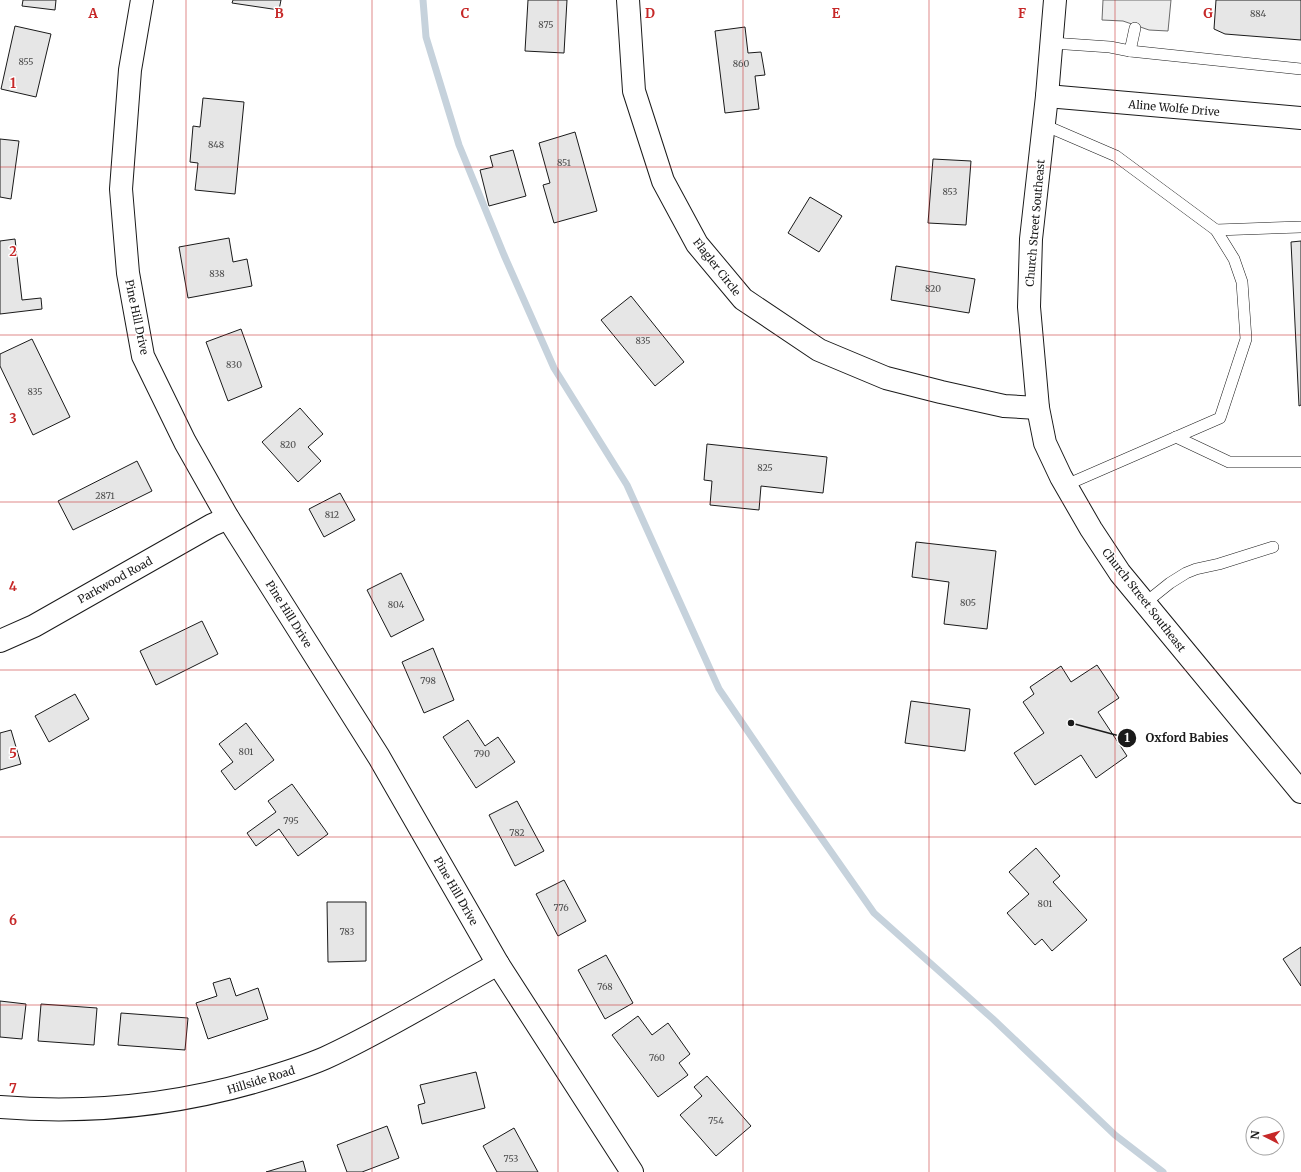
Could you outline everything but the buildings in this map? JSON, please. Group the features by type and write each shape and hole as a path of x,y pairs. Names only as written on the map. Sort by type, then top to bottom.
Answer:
{"street":[{"name":"Pine Hill Drive","path":"142,0 130,70 121,190 128,273 143,356 185,442 228,518 379,757 498,964 632,1172"},
{"name":"Flagler Circle","path":"628,0 634,91 664,181 697,244 742,299 819,350 886,378 1004,406 1038,408"},
{"name":"Church Street Southeast","path":"1055,0 1047,96 1032,239 1029,307 1038,408 1045,443 1066,485 1091,529 1120,572 1301,792"},
{"name":"Aline Wolfe Drive","path":"1047,96 1301,118"},
{"name":"Parkwood Road","path":"0,641 34,626 212,525 228,518"},
{"name":"Hillside Road","path":"0,1107 40,1110 113,1108 185,1099 220,1092 256,1082 290,1072 357,1042 498,964"}],"lane":[{"path":"1130,51 1135,28"},
{"path":"1052,43 1110,46 1130,51 1301,69"},
{"path":"1044,125 1116,156 1216,230 1234,259 1242,282 1246,339 1220,418 1066,485"},
{"path":"1216,230 1301,227"},
{"path":"1176,437 1229,462 1301,462"},
{"path":"1145,603 1170,583 1186,573 1273,546"}],"shaded area":[{"path":"1103,0 1171,0 1168,31 1149,30 1123,21 1102,20"}],"waterway":[{"path":"423,0 426,37 459,145 504,255 554,368 627,485 719,689 874,913 993,1019 1115,1135 1163,1172"}],"place":[{"name":"Oxford Babies","path":"1071,723"}]}
